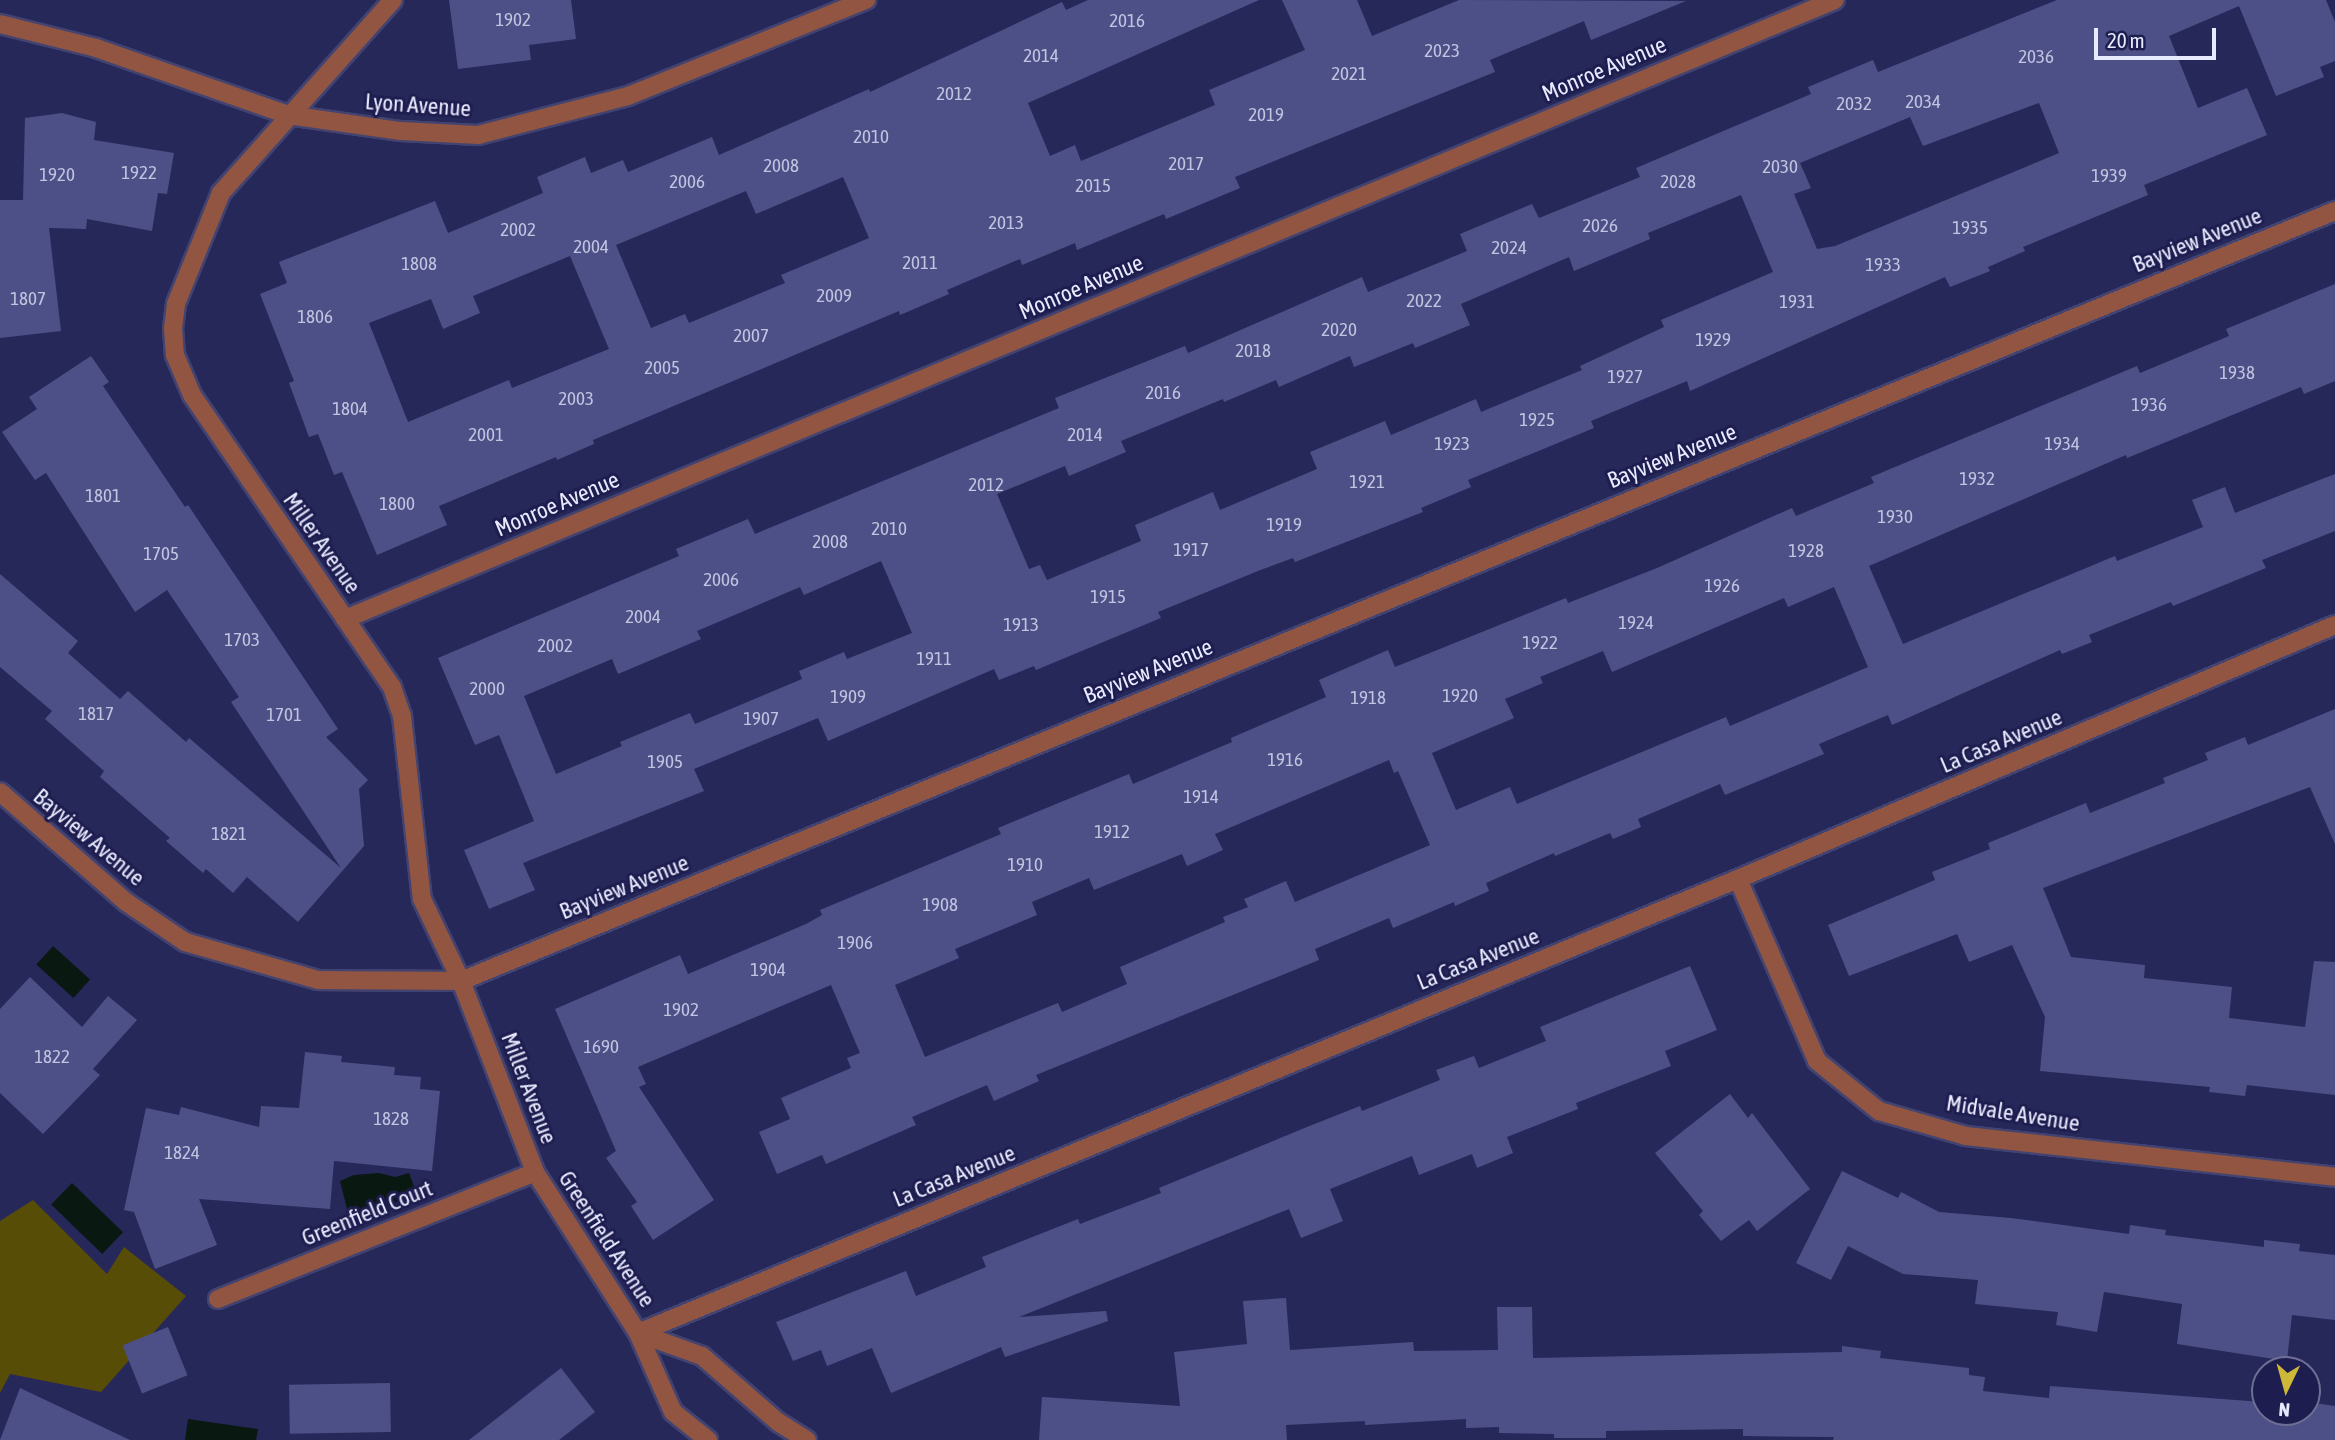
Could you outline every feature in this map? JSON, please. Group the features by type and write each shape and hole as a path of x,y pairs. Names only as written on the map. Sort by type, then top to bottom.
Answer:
{"street":[{"name":"Miller Avenue","path":"393,0 221,193 176,304 174,355 192,395 392,687 402,716 422,899 461,981 535,1172"},
{"name":"Lyon Avenue","path":"0,24 96,48 288,115 401,131 478,135 628,96 866,0"},
{"name":"Monroe Avenue","path":"345,619 1835,0"},
{"name":"Bayview Avenue","path":"0,792 126,902 185,942 318,981 461,981 2335,211"},
{"name":"La Casa Avenue","path":"638,1333 1738,879 2335,625"},
{"name":"Midvale Avenue","path":"1738,879 1817,1061 1879,1111 1966,1136 2335,1177"},
{"name":"Greenfield Avenue","path":"535,1172 638,1333 673,1412 708,1440"},
{"name":"Greenfield Court","path":"218,1299 535,1172"},
{"name":"Greenfield Avenue","path":"638,1333 702,1356 778,1422 807,1440"}],"shaded area":[{"path":"53,946 90,979 73,998 36,965"},
{"path":"379,1173 395,1177 409,1173 417,1194 350,1221 340,1181 354,1175"},
{"path":"72,1183 123,1232 102,1254 51,1205"},
{"path":"33,1200 107,1274 124,1247 186,1296 101,1392 10,1374 0,1393 0,1221"},
{"path":"188,1419 258,1429 256,1440 185,1440"}],"building":[{"path":"449,0 571,0 576,39 529,45 531,60 458,69"},
{"path":"1088,0 1259,0 1028,103 1050,156 1075,145 1081,161 1215,105 1209,90 1305,50 1282,0 1357,0 1372,36 1459,0 1686,1 1591,40 1584,21 1490,60 1495,72 1235,177 1240,188 1166,219 1164,214 1077,250 1075,243 1022,265 1020,259 947,290 949,294 900,315 899,311 593,440 594,444 557,460 556,457 439,506 447,525 377,555 342,472 334,475 318,434 309,437 289,383 294,381 260,294 287,283 279,262 435,201 448,233 543,193 537,177 585,157 591,173 623,160 628,172 712,137 719,155 869,89 870,92 1062,2 1066,10","holes":["843,177 869,238 781,275 785,283 689,323 685,314 651,328 616,245 746,191 756,214","570,256 609,349 512,388 509,380 408,422 369,323 431,299 443,329 480,313 473,296"]},
{"path":"2057,0 2326,0 2335,22 2335,61 2320,67 2324,77 2276,96 2239,6 2169,36 2198,108 2247,88 2267,135 2144,185 2148,195 2023,247 2025,251 1988,267 1990,271 1950,287 1945,277 1690,391 1687,381 1591,421 1594,428 1468,480 1471,487 1421,508 1423,512 1295,562 1293,558 1258,571 1158,612 1161,618 1036,670 1034,666 999,680 994,669 828,741 818,718 694,769 704,791 523,863 535,890 489,909 464,850 534,821 499,735 475,745 438,658 679,556 676,549 748,519 755,534 1059,408 1055,398 1185,346 1188,353 1362,277 1368,292 1467,251 1460,234 1532,204 1539,218 1640,177 1636,168 1811,94 1808,87 1873,60 1878,72","holes":["2039,103 2059,153 1835,246 1817,249 1794,194 1811,188 1800,163 1910,117 1923,146","1741,195 1773,272 1661,320 1664,327 1580,366 1582,370 1481,412 1476,399 1391,435 1385,421 1310,452 1317,469 1220,510 1213,492 1135,525 1141,541 1047,580 1040,565 1029,569 997,494 1065,466 1069,476 1126,452 1121,441 1276,380 1279,387 1350,356 1354,367 1413,343 1415,348 1470,325 1461,304 1569,257 1574,271 1650,239 1648,233","881,561 912,633 847,659 844,652 799,671 802,679 695,724 690,713 620,742 622,746 556,774 524,696 612,659 618,674 701,639 697,631 800,587 804,595"]},
{"path":"62,113 96,122 94,140 174,153 167,194 158,193 152,231 87,219 86,229 49,228 61,331 0,338 0,200 23,200 25,118"},
{"path":"2335,284 2335,381 2304,394 2301,387 2127,458 2126,455 1869,566 1903,644 2115,556 2117,561 2203,527 2192,500 2225,487 2235,513 2335,474 2335,531 2262,560 2266,568 2173,606 2171,602 2089,635 2092,642 2062,654 2060,650 1892,725 1888,715 1819,744 1824,754 1725,795 1720,784 1638,819 1641,827 1613,839 1610,833 1555,856 1554,853 1486,883 1489,891 1455,906 1454,902 1393,928 1389,918 1315,949 1319,960 1036,1075 1039,1081 994,1101 987,1085 912,1117 916,1125 826,1164 822,1155 777,1174 759,1132 790,1119 781,1098 851,1068 847,1058 860,1053 831,985 638,1067 646,1084 639,1087 714,1200 653,1240 631,1206 637,1202 606,1158 616,1151 555,1009 680,955 688,974 806,924 822,915 820,910 1001,834 998,828 1129,774 1133,784 1232,742 1231,738 1326,697 1319,680 1388,650 1395,667 1566,598 1568,603 1657,568 1792,508 1796,516 1874,483 1871,477 2137,366 2140,373 2229,336 2226,329","holes":["1834,587 1868,667 1730,726 1726,717 1517,804 1510,787 1456,810 1432,753 1514,718 1505,699 1543,683 1540,677 1603,651 1612,672 1784,598 1788,607","1389,760 1394,773 1398,771 1430,845 1295,902 1286,881 1244,899 1248,907 1223,917 1225,922 1120,967 1127,984 1062,1012 1058,1003 925,1057 895,985 959,958 955,949 1037,915 1032,902 1089,878 1094,890 1182,854 1187,866 1223,850 1215,834"]},
{"path":"91,356 109,382 103,386 185,507 188,505 338,729 326,737 368,780 359,789 364,846 298,922 247,877 233,893 206,869 203,873 166,841 170,838 100,777 104,771 45,719 52,711 0,667 0,574 78,641 68,653 120,699 128,691 186,742 189,738 341,868 231,702 239,697 167,590 135,612 46,473 35,480 2,432 37,409 29,397"},
{"path":"2335,709 2335,844 2310,787 2043,888 2071,957 2145,965 2144,978 2232,987 2229,1018 2305,1027 2314,961 2335,962 2335,1095 2247,1085 2245,1096 2209,1092 2210,1087 2040,1071 2045,1017 2012,945 1969,962 1957,934 1849,976 1828,925 1935,880 1932,872 1990,849 1988,843 2086,803 2090,813 2165,783 2163,778 2208,760 2205,753 2245,737 2248,745"},
{"path":"1690,966 1717,1030 1665,1051 1671,1066 1576,1103 1578,1109 1507,1137 1513,1153 1477,1168 1472,1154 1419,1175 1412,1156 1330,1189 1343,1221 1301,1238 1289,1209 1019,1317 1106,1311 1108,1321 1005,1357 1001,1347 891,1393 872,1348 827,1366 821,1350 793,1361 776,1322 906,1271 916,1296 986,1267 982,1257 1078,1219 1080,1224 1161,1193 1159,1188 1307,1127 1360,1106 1362,1111 1440,1080 1436,1070 1474,1056 1479,1068 1546,1041 1540,1027"},
{"path":"30,977 82,1027 108,996 137,1020 93,1069 100,1075 43,1134 0,1093 0,1009"},
{"path":"305,1052 342,1056 341,1062 395,1067 394,1075 421,1077 420,1089 440,1091 432,1171 334,1161 330,1209 199,1199 217,1245 155,1269 134,1212 124,1210 146,1108 179,1115 181,1107 259,1127 261,1106 299,1108"},
{"path":"1730,1094 1748,1118 1752,1113 1810,1189 1757,1231 1749,1220 1721,1241 1699,1215 1703,1211 1655,1153"},
{"path":"1842,1171 1898,1198 1901,1192 1939,1212 2011,1218 2129,1234 2130,1225 2166,1230 2165,1235 2264,1247 2264,1240 2300,1244 2299,1251 2335,1255 2335,1320 2292,1315 2288,1356 2255,1356 2177,1344 2182,1304 2104,1292 2097,1332 2056,1325 2058,1312 1975,1304 1978,1280 1903,1274 1848,1246 1831,1280 1796,1263"},
{"path":"1286,1298 1290,1350 1413,1342 1414,1351 1498,1350 1497,1307 1532,1307 1533,1358 1842,1352 1842,1346 1881,1351 1880,1358 1969,1368 1969,1375 1985,1377 1983,1391 2049,1398 2050,1386 2251,1401 2251,1426 2321,1426 2321,1404 2335,1406 2335,1440 1833,1440 1834,1437 1743,1436 1743,1429 1606,1431 1606,1438 1554,1438 1554,1434 1499,1433 1499,1427 1466,1428 1466,1419 1365,1425 1365,1421 1286,1425 1287,1440 1039,1440 1042,1397 1180,1406 1174,1352 1247,1344 1243,1301"},
{"path":"168,1327 187,1375 142,1394 123,1345"},
{"path":"561,1368 595,1412 559,1440 469,1440"},
{"path":"390,1383 391,1432 290,1434 289,1385"},
{"path":"20,1388 130,1440 0,1440"}]}
